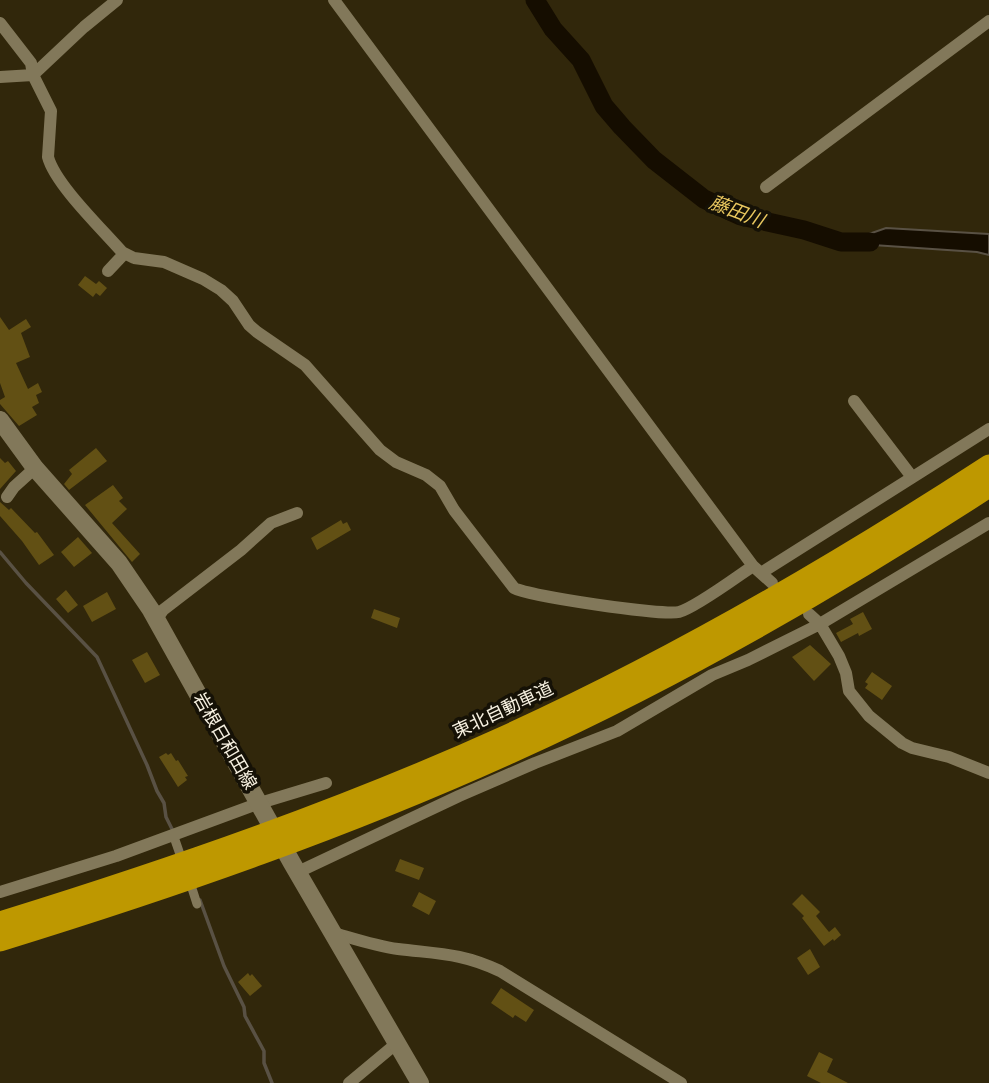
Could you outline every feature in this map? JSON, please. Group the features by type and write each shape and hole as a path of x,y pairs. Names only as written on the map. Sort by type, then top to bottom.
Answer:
{"highway":[{"name":"東北自動車道","path":"0,922 140,877 322,812 505,736 674,653 744,614 881,534 989,465"},
{"path":"0,941 160,889 332,828 514,751 682,669 751,631 840,581 989,487"}],"main road":[{"name":"岩根日和田線","path":"0,420 35,468 119,563 156,620 420,1083"}],"street":[{"path":"0,77 33,75 117,0"},
{"path":"334,0 757,569 772,583"},
{"path":"766,187 989,21"},
{"path":"0,23 31,63 33,75 51,111 48,157 50,164 66,188 124,254 134,258 164,261 221,290 257,332 305,365 380,450 396,462 426,475 440,486 454,510 509,584 520,591 620,607 680,612 757,569 989,429"},
{"path":"108,271 124,254"},
{"path":"854,401 912,477"},
{"path":"7,497 35,468"},
{"path":"156,620 163,610 241,550 271,523 296,513"},
{"path":"295,868 484,785 617,731 712,675 820,624 989,523"},
{"path":"808,614 820,624 839,656 849,691 861,709 902,743 989,773"},
{"path":"0,892 116,856 326,783"},
{"path":"174,837 197,904"},
{"path":"334,933 369,944 477,960 500,971 681,1083"},
{"path":"349,1083 397,1043"}],"shaded area":[{"path":"886,228 989,234 989,255 843,243"}],"building":[{"path":"85,276 96,284 99,281 107,288 100,296 96,293 93,297 78,285"},
{"path":"0,317 9,330 26,319 31,327 21,333 30,357 16,363 28,389 38,383 42,392 36,395 39,403 32,407 37,415 19,426 0,404 0,400 5,397 0,383"},
{"path":"96,448 107,461 69,490 64,484 72,474 69,470"},
{"path":"0,458 5,463 8,461 16,471 0,489"},
{"path":"113,485 123,498 119,501 127,509 112,523 140,554 132,562 85,505"},
{"path":"0,502 9,510 11,508 37,532 54,555 39,565 0,516"},
{"path":"341,520 343,524 347,522 351,530 317,550 311,538"},
{"path":"78,537 92,553 74,567 61,552"},
{"path":"66,590 78,605 68,613 56,599"},
{"path":"107,592 116,609 92,622 83,606"},
{"path":"374,609 400,618 397,628 371,618"},
{"path":"863,612 872,629 841,642 836,633 853,624 850,619"},
{"path":"810,645 831,664 814,681 792,657"},
{"path":"147,652 160,675 145,683 132,660"},
{"path":"872,672 892,686 882,700 865,688 868,684 865,682"},
{"path":"171,753 176,761 178,760 188,776 178,787 159,757"},
{"path":"400,859 424,868 419,880 395,871"},
{"path":"419,892 436,901 429,915 412,906"},
{"path":"802,894 820,912 816,916 829,932 835,927 841,935 834,941 833,939 824,946 802,918 804,916 792,904"},
{"path":"810,949 820,967 808,975 797,958"},
{"path":"248,973 262,986 250,996 238,982"},
{"path":"501,988 534,1010 526,1022 515,1015 513,1018 491,1003"},
{"path":"819,1052 833,1059 827,1072 848,1083 821,1083 807,1076"}],"waterway":[{"name":"藤田川","path":"535,0 553,29 581,60 604,106 654,160 704,199 741,216 804,230 841,242 870,242"},
{"path":"0,552 97,657 164,803 166,817 173,831"},
{"path":"200,900 224,966 244,1007 245,1016 264,1051 264,1063 272,1083"}]}
